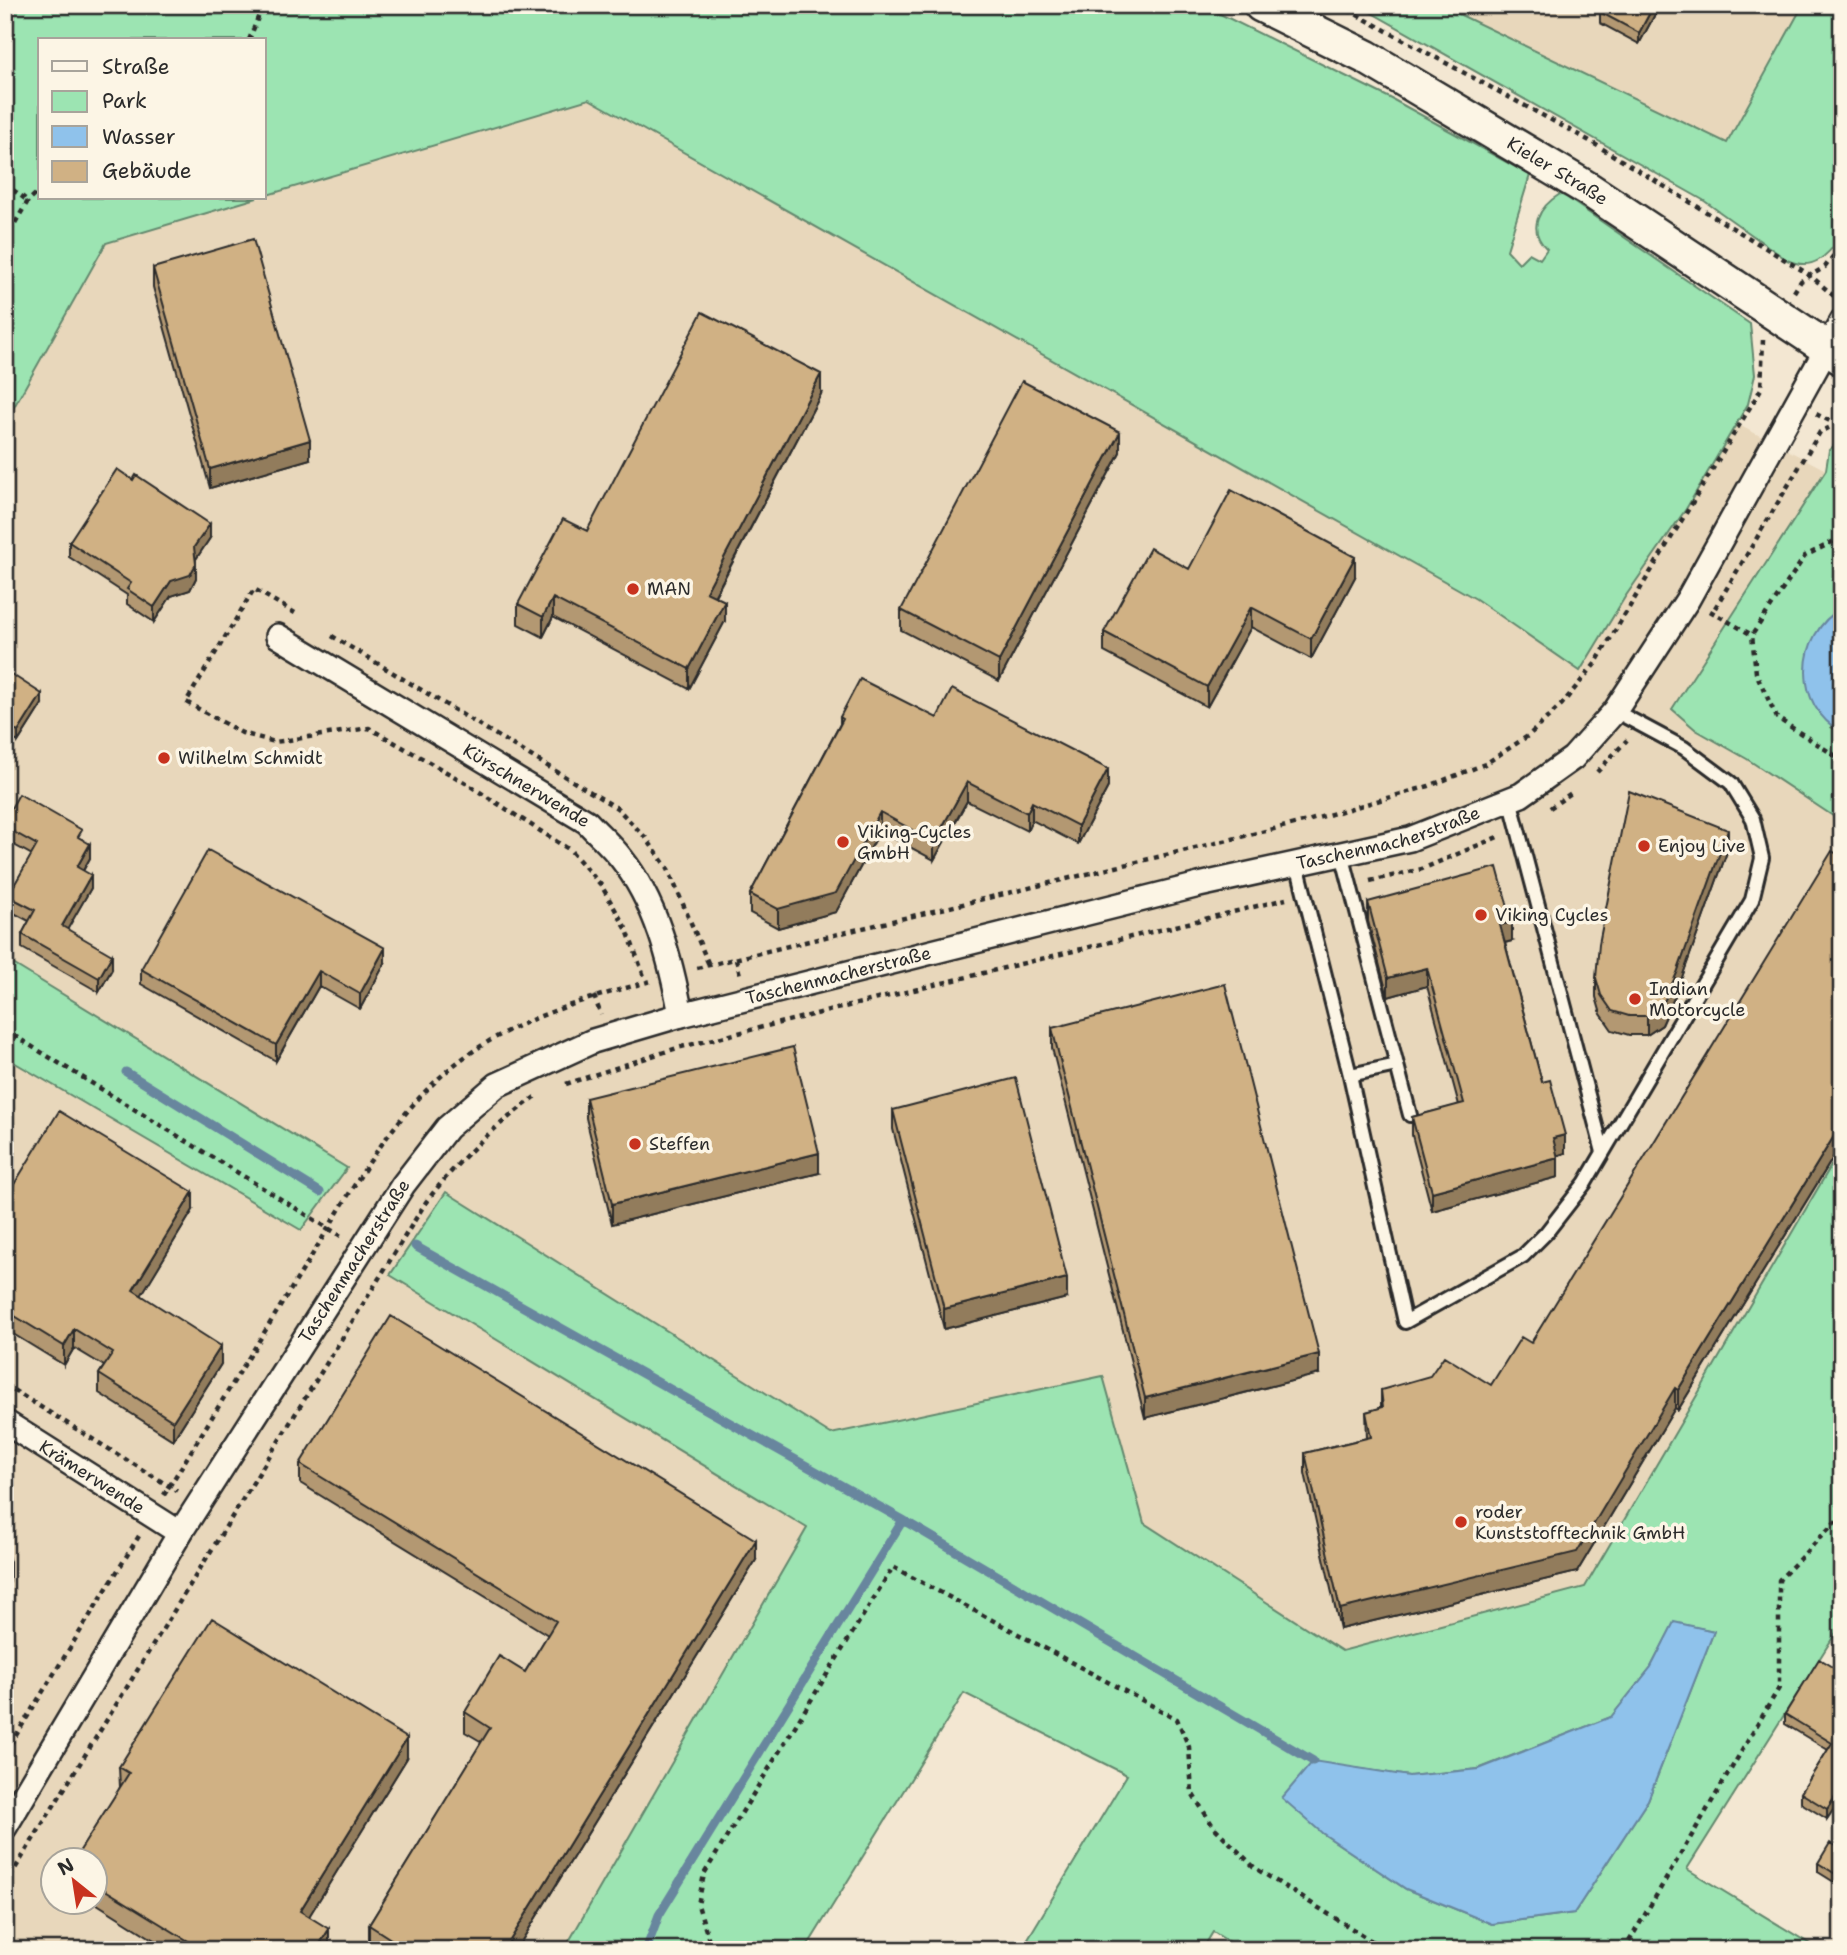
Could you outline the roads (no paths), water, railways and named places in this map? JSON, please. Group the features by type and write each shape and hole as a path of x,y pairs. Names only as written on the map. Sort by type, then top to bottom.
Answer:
{"main road":[{"name":"Kieler Straße","path":"1261,5 1366,57 1837,342"}],"street":[{"name":"Taschenmacherstraße","path":"5,1827 198,1504 404,1185 447,1128 497,1085 593,1041 681,1015 1297,864 1410,839 1510,799 1573,758 1615,712 1688,598 1837,342"},
{"name":"Kürschnerwende","path":"278,636 587,822 621,859 649,903 673,974 681,1015"},
{"name":"Krämerwende","path":"5,1422 180,1533"}],"lane":[{"path":"1297,864 1350,1075 1405,1322 1523,1256 1546,1233 1585,1183 1752,900 1762,858 1753,819 1731,783 1684,748 1615,712"},
{"path":"1510,799 1603,1152"},
{"path":"1342,854 1410,1115"},
{"path":"1350,1075 1397,1065"}],"water":[{"path":"1842,608 1842,732 1826,721 1815,706 1808,689 1806,670 1808,652 1815,635 1826,620"},
{"path":"1674,1622 1714,1631 1648,1800 1574,1913 1492,1924 1406,1889 1322,1833 1282,1798 1313,1761 1409,1776 1479,1769 1611,1717 1651,1667"}],"waterway":[{"path":"126,1072 320,1192"},
{"path":"415,1246 903,1520 1313,1761"},
{"path":"646,1950 659,1915 903,1520"}],"place":[{"name":"MAN","path":"633,589"},
{"name":"Wilhelm Schmidt","path":"164,758"},
{"name":"Viking-Cycles GmbH","path":"843,842"},
{"name":"Enjoy Live","path":"1644,846"},
{"name":"Viking Cycles","path":"1481,915"},
{"name":"Indian Motorcycle","path":"1635,999"},
{"name":"Steffen","path":"635,1144"},
{"name":"roder Kunststofftechnik GmbH","path":"1461,1522"}]}
